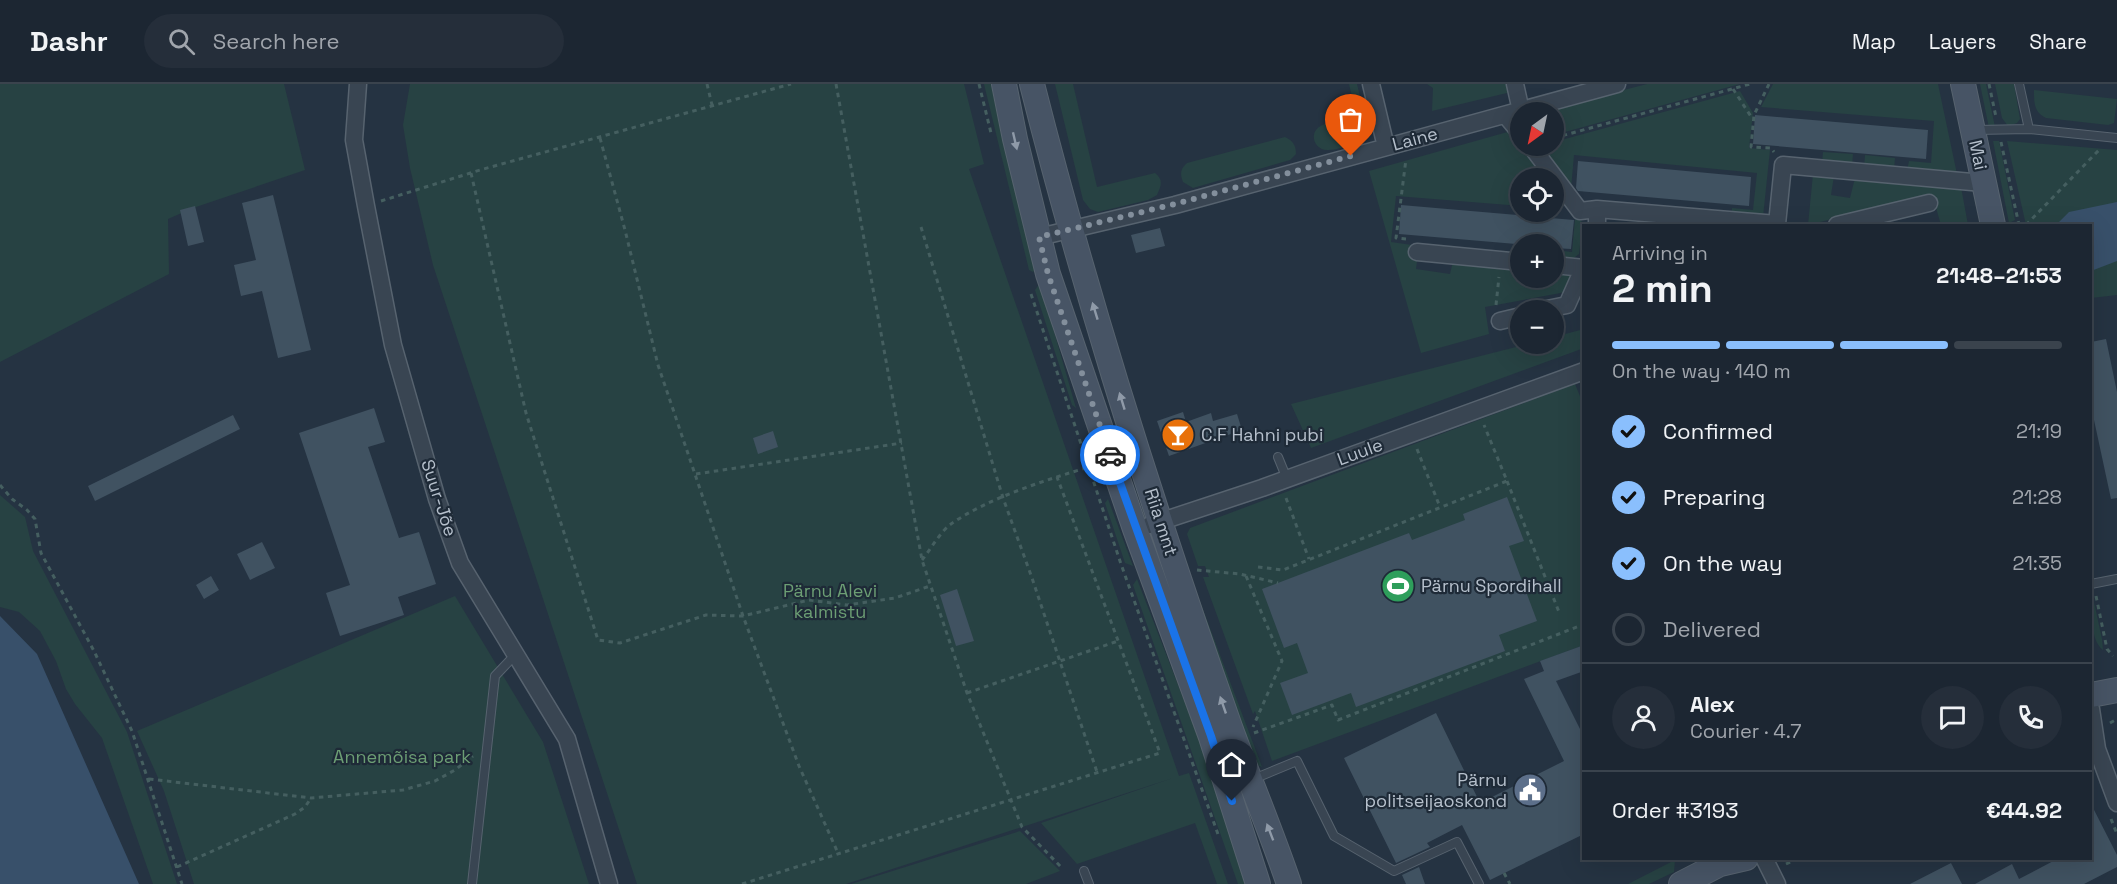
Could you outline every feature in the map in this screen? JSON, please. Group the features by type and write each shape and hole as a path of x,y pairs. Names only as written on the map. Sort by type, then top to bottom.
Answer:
{"main road":[{"name":"Riia mnt","path":"1004,84 1048,274 1135,530 1211,736 1258,884"},
{"name":"Riia mnt","path":"1032,84 1070,230 1160,522 1231,728 1289,884"},
{"name":"Mai","path":"1963,84 1993,224"},
{"path":"2092,695 2117,690"},
{"path":"1681,884 1720,864 1737,860"},
{"path":"1718,884 1754,860"}],"street":[{"name":"Suur-Jõe","path":"358,84 354,140 366,206 393,345 437,499 460,563 567,739 609,884"},
{"path":"1371,84 1386,147"},
{"path":"1514,102 1515,84"},
{"name":"Laine","path":"1552,102 1617,84"},
{"name":"Laine","path":"1039,237 1175,204 1510,114"},
{"path":"1539,156 1580,211 1597,217 1756,224"},
{"path":"1779,224 1783,165 1983,183"},
{"path":"1841,224 1929,203"},
{"path":"1422,253 1510,261"},
{"path":"1564,266 1582,268"},
{"path":"1564,305 1567,304 1582,276"},
{"path":"1498,313 1510,315"},
{"name":"Luule","path":"1135,530 1287,479 1582,372"},
{"path":"2092,716 2097,749 2117,802"},
{"path":"1765,860 1777,884"}],"lane":[{"path":"2019,84 2029,129"},
{"path":"1972,130 2029,129 2114,138"},
{"path":"1278,457 1287,479"},
{"path":"2092,584 2117,579"},
{"path":"472,884 486,741 495,676 515,655"},
{"path":"1250,780 1297,762 1334,836 1394,871 1457,842 1479,884"},
{"path":"1084,871 1089,884"}],"path":[{"path":"707,84 712,105"},
{"path":"366,206 471,173 792,84"},
{"path":"836,84 922,560 967,693 1022,827 1060,867"},
{"path":"1564,135 1750,84"},
{"path":"1769,84 1754,115 1751,147 1771,148 1783,165"},
{"path":"1989,84 2019,224"},
{"path":"1733,89 1753,120"},
{"path":"600,138 658,365 742,616 799,766 838,853"},
{"path":"2027,224 2114,138"},
{"path":"1407,155 1396,238 1421,242 1422,253"},
{"path":"471,173 526,413 598,640 620,643 706,615 742,616 809,600 847,605 895,598 930,586"},
{"path":"921,227 1003,498 1097,772"},
{"path":"1498,313 1500,260"},
{"path":"1484,425 1559,612"},
{"path":"696,474 902,444"},
{"path":"1417,449 1440,507"},
{"path":"922,560 950,525 984,506 1089,467"},
{"path":"742,884 1160,753 1057,477"},
{"path":"1258,567 1283,570 1507,481"},
{"path":"0,485 35,519 41,554 94,651 128,721 182,884"},
{"path":"1286,498 1309,559"},
{"path":"1121,564 1220,840"},
{"path":"1193,570 1246,576 1278,583"},
{"path":"1246,576 1282,661 1252,728"},
{"path":"2092,584 2107,649 2112,655 2102,654"},
{"path":"1254,733 1332,705 1338,720 1582,625"},
{"path":"967,693 1118,641"},
{"path":"149,779 311,798 403,790 435,781 456,770 486,741"},
{"path":"177,867 295,814 311,798"},
{"path":"1504,873 1510,884"}],"green space":[{"path":"0,84 284,84 305,170 193,208 168,219 169,274 0,362"},
{"name":"Pärnu Alevi kalmistu","path":"410,84 964,84 984,164 969,169 1179,776 1189,773 1228,884 1217,884 1195,823 1077,864 1041,823 1173,778 846,884 637,884 433,265 410,168 403,125"},
{"path":"984,84 993,84 1035,271 1033,272 1029,270"},
{"path":"1055,84 1073,84 1097,187 1155,173 1161,181 1157,195 1148,200 1098,212 1090,209 1083,200"},
{"path":"1349,84 1357,84 1364,113 1364,139 1340,148 1324,150 1315,142 1314,134 1319,127 1350,118 1355,110"},
{"path":"1427,84 1509,84 1511,92 1432,111 1433,88"},
{"path":"1647,84 1740,84 1564,132 1564,106"},
{"path":"1773,84 1938,84 1957,174 1907,171 1909,161 1931,163 1934,121 1761,107"},
{"path":"1980,84 1986,84 1995,127 1989,128"},
{"path":"1995,84 2014,84 2020,119 2017,123 2008,126 2002,118"},
{"path":"2034,90 2117,99 2114,123 2108,125 2046,118 2039,113 2036,107"},
{"path":"1740,91 1753,113 1749,148 1770,150 1763,217 1731,218 1732,208 1753,210 1757,173 1574,155 1571,189 1564,180 1564,168 1554,168 1545,156 1564,156 1564,139"},
{"path":"1510,131 1510,156 1530,156 1539,168 1510,168 1510,205 1396,196 1391,242 1419,246 1416,269 1450,274 1453,261 1510,267 1510,288 1564,288 1564,272 1573,273 1566,292 1523,300 1510,300 1510,302 1485,307 1489,334 1421,353 1369,171"},
{"path":"1285,137 1292,142 1295,148 1296,154 1290,160 1193,188 1183,182 1181,172 1187,163"},
{"path":"1993,141 1999,141 2015,220 2009,223"},
{"path":"2007,141 2117,150 2117,295 2092,298 2092,224 2026,224"},
{"path":"1823,152 1853,154 1852,167 1822,163"},
{"path":"1865,155 1895,158 1894,170 1864,168"},
{"path":"1813,174 1834,176 1831,195 1850,198 1855,178 1961,187 1968,224 1941,224 1932,194 1808,224"},
{"path":"1577,217 1583,223 1579,254 1571,260 1564,260 1564,251 1572,252"},
{"path":"1040,283 1076,408 1072,405 1035,290"},
{"path":"1582,330 1582,349 1311,448 1291,404 1510,349 1510,354 1564,354 1564,334"},
{"name":"Pärnu Spordihall","path":"1575,384 1582,401 1582,646 1272,761 1203,577 1209,577 1205,566 1198,566 1187,534 1190,528"},
{"path":"0,495 25,517 33,551 127,732 177,884 153,884 102,738 66,689 56,661 40,631 19,612 0,607"},
{"path":"1108,499 1133,566 1125,563 1105,503"},
{"path":"1187,567 1262,767 1253,763"},
{"path":"1137,579 1221,796 1238,851 1245,884 1238,884 1133,585"},
{"path":"2092,593 2103,650 2098,645 2093,630"},
{"name":"Annemõisa park","path":"455,596 543,742 589,884 194,884 164,791 137,731"},
{"path":"1020,831 1060,871 1026,884 851,884"},
{"path":"1675,860 1674,872 1649,884 1628,884"}],"water":[{"path":"2117,202 2117,261 2092,271 2092,224 2057,224 2069,212"},
{"path":"0,616 37,654 139,884 0,884"}],"building":[{"path":"1755,115 1928,130 1926,159 1753,144"},
{"path":"1578,161 1751,177 1749,206 1578,191 1576,188"},
{"path":"273,195 311,350 278,358 262,291 241,296 234,265 256,260 242,203"},
{"path":"1401,205 1510,214 1510,222 1574,220 1571,249 1564,249 1564,234 1510,234 1510,243 1399,234"},
{"path":"195,206 204,242 188,246 180,210"},
{"path":"1160,228 1165,246 1136,253 1131,235"},
{"path":"2106,339 2117,392 2117,498 2111,499 2092,411 2092,342"},
{"path":"374,408 385,442 368,447 399,538 419,532 436,584 398,597 404,615 340,636 326,593 350,585 299,433"},
{"path":"1183,412 1186,422 1211,413 1213,421 1237,414 1242,430 1169,456 1157,421"},
{"path":"233,415 240,429 95,501 88,486"},
{"path":"773,431 778,447 758,454 753,438"},
{"path":"1507,497 1524,541 1509,546 1537,621 1499,635 1505,651 1356,707 1351,693 1292,715 1280,683 1308,673 1297,643 1284,648 1262,589 1409,533 1412,540 1465,520 1463,514"},
{"path":"262,542 275,568 250,580 237,554"},
{"path":"211,576 219,590 204,599 196,585"},
{"path":"957,589 974,641 956,646 940,595"},
{"path":"1582,646 1582,672 1556,681 1582,733 1582,835 1490,880 1462,825 1427,843 1430,847 1396,863 1344,758 1436,713 1480,803 1564,761 1524,679 1544,671 1540,661"},
{"path":"2092,806 2117,855 2117,867 2084,884 1975,884 2012,864 2019,879 2055,860 2092,860"},
{"path":"1951,863 1962,884 1910,884"},
{"path":"1419,867 1425,884 1406,884 1402,875"}],"way so far":[{"path":"1110,455 1048,274 1039,237 1175,204 1351,156"}],"place":[{"name":"C.F Hahni pubi","path":"1178,435"},
{"name":"Pärnu Spordihall","path":"1398,586"},
{"name":"Pärnu politseijaoskond","path":"1530,790"}],"route":[{"path":"1110,455 1135,530 1211,736 1232,801"}]}
